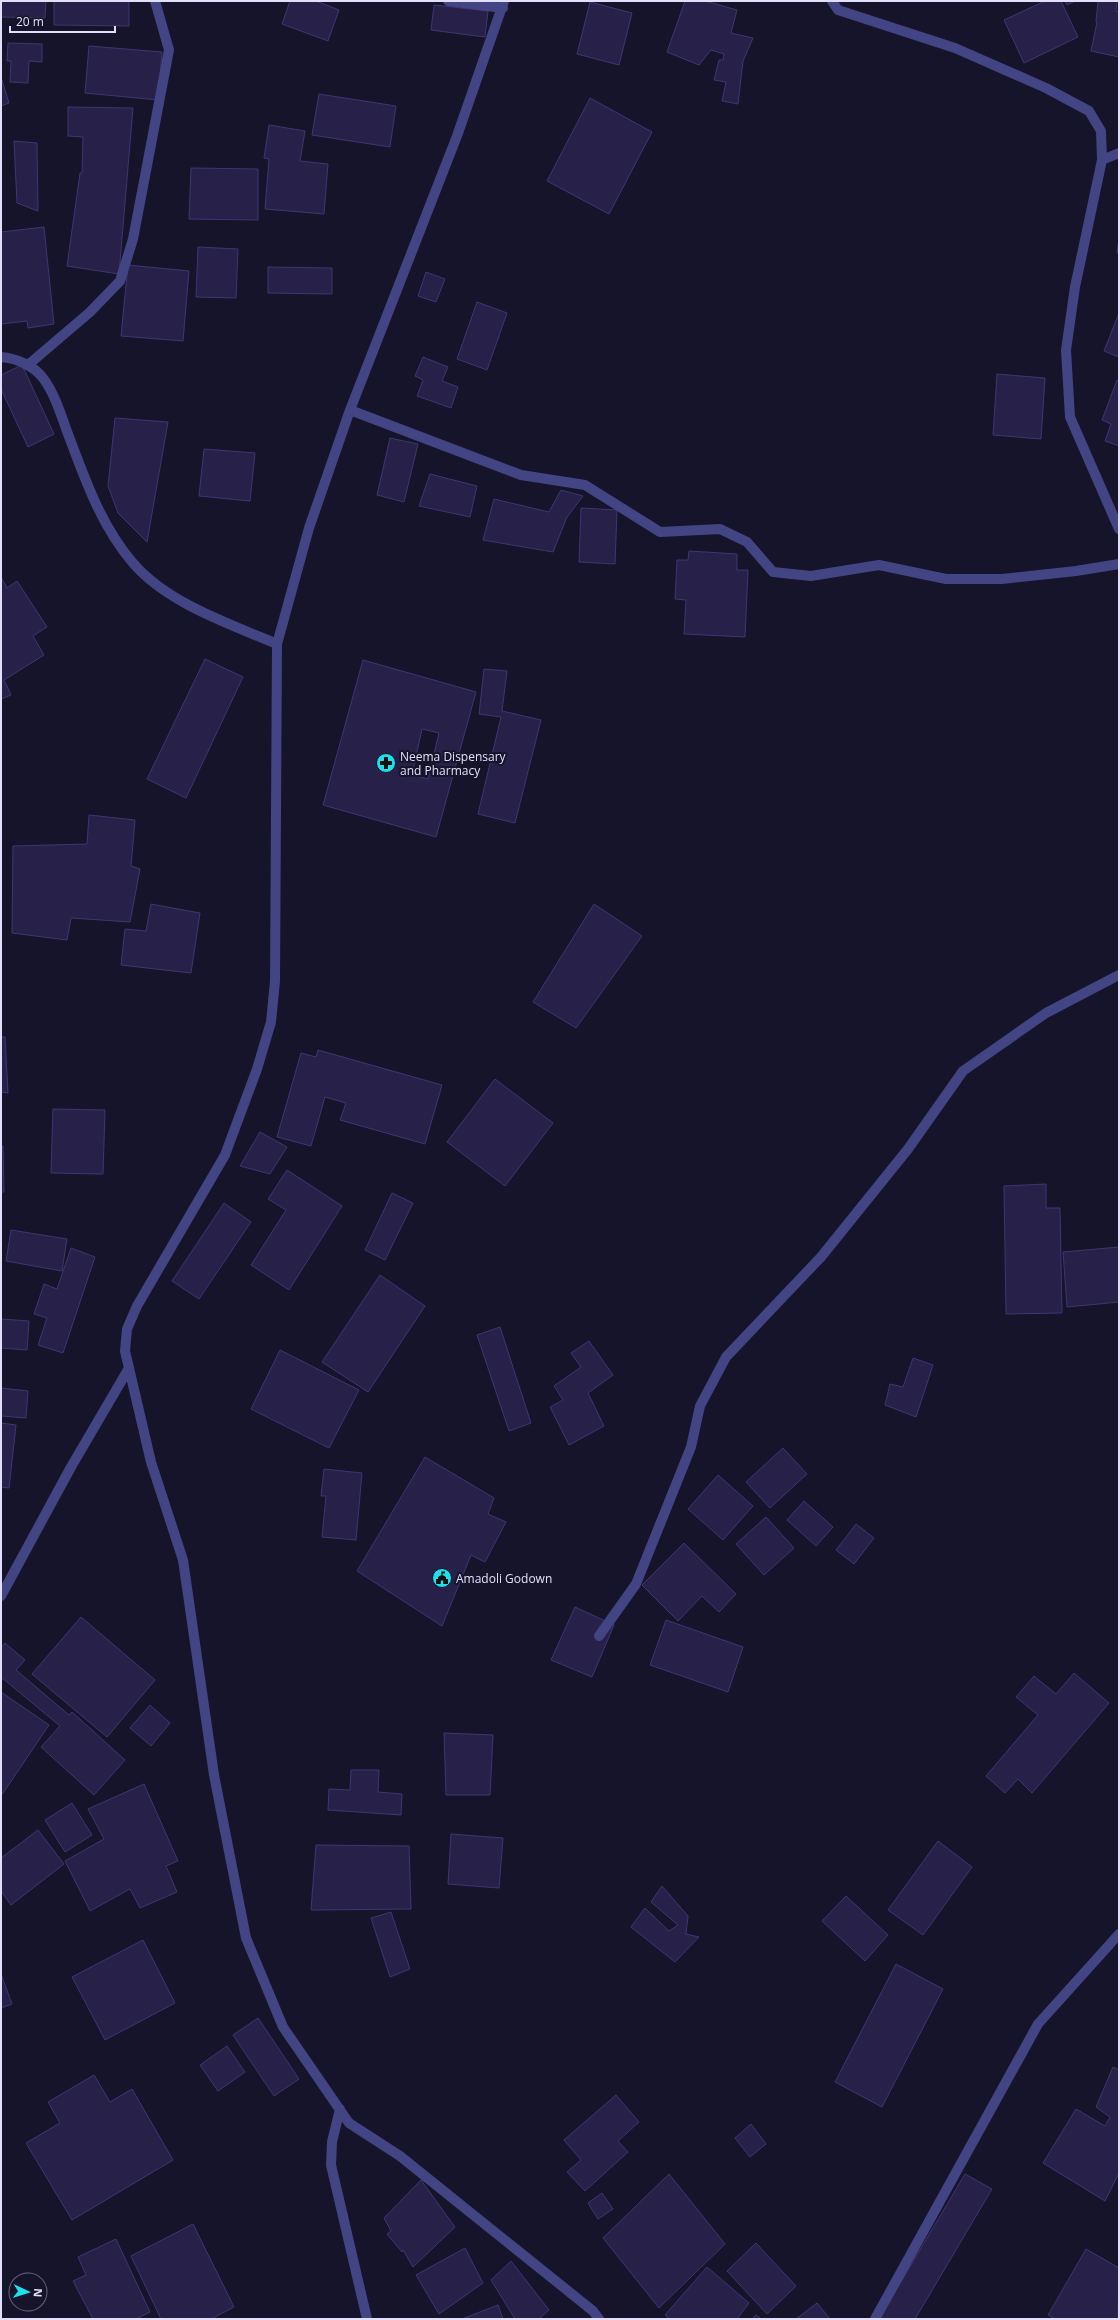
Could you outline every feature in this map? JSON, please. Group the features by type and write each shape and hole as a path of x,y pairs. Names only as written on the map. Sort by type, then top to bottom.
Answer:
{"street":[{"path":"28,365 90,312 120,281 133,239 169,50 155,1"},
{"path":"448,1 504,4 458,136 350,410 309,528 277,644 275,981 271,1022 257,1069 225,1155 137,1306 128,1329 125,1351 151,1462 183,1560 214,1775 246,1938 283,2027 349,2123 400,2156 593,2311 599,2319"},
{"path":"832,1 838,10 955,48 1046,88 1089,110 1101,131 1102,160 1075,287 1066,350 1070,417 1119,529"},
{"path":"1102,160 1119,153"},
{"path":"1,356 28,365 43,378 53,396 83,474 107,528 133,564 162,590 211,615 277,644"},
{"path":"350,410 521,475 585,485 660,532 720,528 747,542 773,572 811,576 879,565 946,579 1002,579 1076,571 1119,564"},
{"path":"599,1636 636,1584 691,1447 700,1406 726,1357 822,1257 908,1149 963,1072 1046,1013 1119,975"},
{"path":"1,1596 71,1467 129,1368"},
{"path":"875,2319 1038,2024 1119,1934"},
{"path":"340,2109 332,2142 331,2165 367,2319"}],"building":[{"path":"1,1 46,1 45,18 1,17"},
{"path":"54,1 129,1 129,26 54,25"},
{"path":"290,1 316,1 339,10 328,41 282,24"},
{"path":"685,1 705,1 737,10 731,33 753,38 743,61 738,104 722,101 726,82 714,80 719,60 723,60 724,54 711,50 699,65 667,52"},
{"path":"1045,1 1061,1 1078,37 1024,63 1004,20"},
{"path":"1065,1 1075,1 1067,5"},
{"path":"1098,1 1117,1 1116,11 1119,12 1119,57 1091,51 1097,22"},
{"path":"590,2 632,13 619,65 577,54"},
{"path":"434,5 488,11 485,37 431,30"},
{"path":"8,43 42,44 42,62 29,61 28,83 10,82 11,61 7,61"},
{"path":"89,46 162,52 158,100 85,93"},
{"path":"1,77 9,103 1,106"},
{"path":"319,94 396,106 390,147 312,135"},
{"path":"590,98 652,132 609,214 547,181"},
{"path":"68,107 133,108 119,274 67,266 80,173 82,173 83,137 68,136"},
{"path":"269,125 305,131 300,161 328,164 324,214 265,209 269,159 264,158"},
{"path":"14,141 37,143 38,211 17,203"},
{"path":"191,168 258,169 258,220 189,219"},
{"path":"44,227 54,324 28,328 27,321 1,324 1,232"},
{"path":"1119,239 1119,253 1117,253"},
{"path":"198,247 238,249 236,298 196,297"},
{"path":"128,265 189,271 183,341 121,336"},
{"path":"268,267 332,268 332,294 268,293"},
{"path":"426,272 445,279 436,302 418,296"},
{"path":"477,302 507,313 487,370 457,359"},
{"path":"1119,313 1119,357 1104,351"},
{"path":"423,357 448,367 442,381 458,387 451,408 417,396 423,380 415,376"},
{"path":"22,365 54,434 28,447 1,389 1,375"},
{"path":"997,374 1045,378 1041,439 993,435"},
{"path":"1117,380 1119,381 1119,446 1105,441 1111,424 1102,420"},
{"path":"115,418 168,422 147,542 118,513 108,486"},
{"path":"390,438 418,444 404,502 377,495"},
{"path":"204,449 255,453 250,501 199,496"},
{"path":"430,474 477,486 470,517 419,506"},
{"path":"561,490 583,496 567,517 553,552 483,540 494,499 549,512"},
{"path":"581,508 617,510 615,564 579,562"},
{"path":"689,551 737,554 737,570 748,570 745,637 684,634 686,600 675,599 677,560 688,560"},
{"path":"1,577 7,588 17,581 47,627 33,636 44,655 4,680 11,695 1,699"},
{"path":"205,659 243,677 186,798 147,779"},
{"path":"363,660 476,692 436,837 323,805","holes":["422,729 439,733 428,779 412,775"]},
{"path":"484,669 507,671 502,711 541,720 515,823 478,814 501,717 479,714"},
{"path":"89,815 135,820 131,866 140,869 130,922 71,918 67,940 12,933 13,846 87,844"},
{"path":"151,904 200,913 191,973 121,965 125,929 146,931"},
{"path":"594,904 642,936 576,1028 533,1002"},
{"path":"1,1037 5,1037 8,1093 1,1092"},
{"path":"318,1050 442,1085 425,1144 340,1120 346,1103 325,1097 311,1146 277,1137 301,1053 316,1057"},
{"path":"495,1079 553,1123 505,1186 447,1142"},
{"path":"53,1109 105,1110 103,1174 51,1173"},
{"path":"260,1132 287,1147 270,1174 240,1166"},
{"path":"1,1146 3,1146 4,1192 1,1192"},
{"path":"287,1170 342,1206 289,1290 251,1265 286,1210 268,1199"},
{"path":"1046,1184 1046,1208 1060,1208 1062,1313 1006,1314 1004,1186"},
{"path":"392,1193 413,1203 385,1260 365,1250"},
{"path":"224,1203 251,1222 199,1299 172,1281"},
{"path":"11,1230 67,1239 62,1271 6,1261"},
{"path":"1119,1247 1119,1302 1067,1307 1063,1252"},
{"path":"71,1248 95,1257 63,1353 38,1345 47,1318 34,1314 44,1284 57,1289"},
{"path":"380,1275 425,1306 368,1392 322,1362"},
{"path":"1,1319 29,1321 27,1350 1,1348"},
{"path":"500,1327 531,1423 509,1431 477,1335"},
{"path":"589,1341 613,1375 588,1393 604,1426 569,1445 550,1407 563,1400 554,1386 581,1367 571,1353"},
{"path":"280,1350 359,1390 329,1448 251,1409"},
{"path":"913,1358 933,1365 916,1417 885,1405 890,1384 903,1387"},
{"path":"1,1388 28,1391 26,1418 1,1416"},
{"path":"1,1423 16,1425 9,1488 1,1487"},
{"path":"783,1448 807,1474 770,1508 746,1482"},
{"path":"425,1457 494,1498 488,1514 506,1522 485,1562 471,1555 442,1626 357,1571"},
{"path":"324,1469 362,1473 356,1540 322,1537 326,1496 321,1496"},
{"path":"718,1475 753,1506 723,1540 688,1509"},
{"path":"804,1501 833,1527 816,1546 787,1520"},
{"path":"766,1517 794,1548 764,1575 736,1544"},
{"path":"856,1524 874,1538 854,1564 836,1550"},
{"path":"684,1543 736,1594 719,1612 702,1596 678,1621 642,1585"},
{"path":"575,1607 614,1625 592,1677 551,1660"},
{"path":"81,1617 155,1680 107,1737 32,1674"},
{"path":"666,1620 743,1647 728,1692 650,1665"},
{"path":"5,1643 25,1660 16,1670 69,1715 72,1712 125,1760 94,1795 41,1747 60,1726 1,1677 1,1648"},
{"path":"1074,1673 1109,1703 1032,1793 1018,1779 1005,1793 986,1776 1038,1715 1016,1697 1034,1676 1056,1694"},
{"path":"1,1692 49,1725 1,1796"},
{"path":"150,1705 170,1723 151,1746 130,1728"},
{"path":"444,1733 493,1735 490,1795 446,1795"},
{"path":"351,1770 379,1770 378,1792 402,1794 401,1815 328,1810 329,1789 350,1790"},
{"path":"144,1784 178,1861 166,1866 177,1892 140,1908 130,1889 90,1911 65,1861 104,1839 88,1809"},
{"path":"72,1803 92,1835 65,1852 45,1820"},
{"path":"38,1830 64,1864 11,1905 1,1891 1,1858"},
{"path":"451,1834 503,1838 499,1888 448,1884"},
{"path":"938,1841 972,1867 923,1935 888,1910"},
{"path":"316,1845 409,1846 411,1909 311,1910"},
{"path":"662,1886 688,1916 686,1934 699,1937 675,1962 631,1927 645,1908 669,1931 678,1925 651,1902"},
{"path":"846,1896 888,1935 865,1961 822,1921"},
{"path":"391,1912 410,1969 390,1977 371,1918"},
{"path":"143,1940 175,2003 105,2040 72,1977"},
{"path":"896,1964 943,1989 882,2107 835,2082"},
{"path":"1,1974 12,2004 1,2008"},
{"path":"258,2018 299,2079 274,2096 233,2035"},
{"path":"227,2046 245,2072 218,2091 200,2065"},
{"path":"1113,2067 1119,2070 1119,2173 1105,2201 1043,2163 1076,2109 1105,2126 1110,2117 1096,2107"},
{"path":"94,2075 110,2102 132,2089 173,2160 72,2220 26,2143 60,2123 48,2102"},
{"path":"616,2095 639,2122 618,2141 628,2152 585,2191 567,2172 581,2160 564,2140"},
{"path":"751,2124 766,2144 750,2157 735,2138"},
{"path":"669,2174 725,2244 659,2308 603,2238"},
{"path":"965,2174 992,2189 915,2319 879,2319"},
{"path":"421,2180 455,2227 413,2267 403,2250 402,2252 387,2234 391,2231 384,2218"},
{"path":"602,2193 613,2209 598,2219 588,2203"},
{"path":"193,2224 234,2307 211,2319 161,2319 131,2256"},
{"path":"116,2239 150,2312 136,2319 93,2319 73,2281 86,2275 78,2257"},
{"path":"756,2243 796,2286 767,2314 727,2271"},
{"path":"465,2248 483,2283 439,2314 416,2275"},
{"path":"1086,2249 1119,2268 1118,2319 1055,2319 1048,2315"},
{"path":"511,2261 549,2310 539,2319 515,2319 491,2280"},
{"path":"707,2267 749,2303 737,2319 670,2319 665,2315"},
{"path":"817,2303 830,2319 796,2319"},
{"path":"498,2305 503,2319 462,2319"},
{"path":"756,2315 761,2319 752,2319"}],"place":[{"name":"Neema Dispensary and Pharmacy","path":"386,763"},
{"name":"Amadoli Godown","path":"442,1578"}]}
